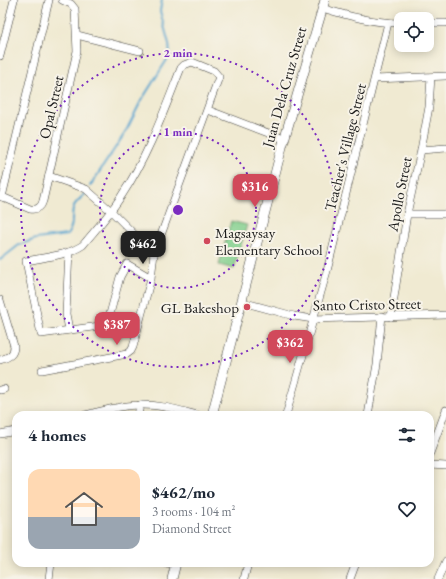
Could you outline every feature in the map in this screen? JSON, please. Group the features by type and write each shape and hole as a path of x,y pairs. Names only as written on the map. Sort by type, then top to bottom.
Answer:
{"street":[{"path":"0,56 14,0"},
{"path":"1,196 49,0"},
{"name":"Opal Street","path":"1,196 30,209 39,208 43,201 77,51 75,9 71,4 62,0"},
{"path":"323,4 357,18 394,23"},
{"name":"Juan Dela Cruz Street","path":"213,411 284,139 323,4"},
{"name":"Teacher's Village Street","path":"287,411 334,242 388,23"},
{"path":"434,23 446,23"},
{"path":"77,35 140,51"},
{"path":"42,370 127,354 131,351 151,278 154,254 219,77 214,71 192,62 181,68 150,146 123,194 111,211 82,245 69,252 26,261 41,334 107,325 120,277 127,264 151,278"},
{"path":"375,79 446,76"},
{"name":"Apollo Street","path":"391,316 407,214 429,108 431,77"},
{"path":"208,110 284,139"},
{"path":"421,150 446,148"},
{"path":"49,176 86,189 111,211 154,254"},
{"path":"407,214 446,214"},
{"path":"69,252 66,314 69,330"},
{"path":"0,300 14,346 14,351 7,358 0,360"},
{"name":"Santo Cristo Street","path":"242,302 294,316 313,319 446,314"},
{"path":"369,411 377,364 382,316"},
{"path":"103,411 125,406 140,405 164,407 180,411"},
{"path":"139,411 140,405"},
{"path":"434,442 446,410"},
{"path":"0,434 12,432"},
{"path":"434,465 446,466"},
{"path":"438,579 446,561"},
{"path":"49,579 50,567"},
{"path":"172,579 175,567"},
{"path":"244,579 247,567"},
{"path":"350,579 354,567"}],"green space":[{"path":"231,221 247,225 234,269 219,265"}],"waterway":[{"path":"90,186 125,133 141,101 170,55 169,44 160,11 162,0"},
{"path":"0,260 19,245 36,239 67,235 72,224 72,213 74,206 85,194"}],"place":[{"name":"Magsaysay Elementary School","path":"207,241"},
{"name":"GL Bakeshop","path":"247,307"}]}
